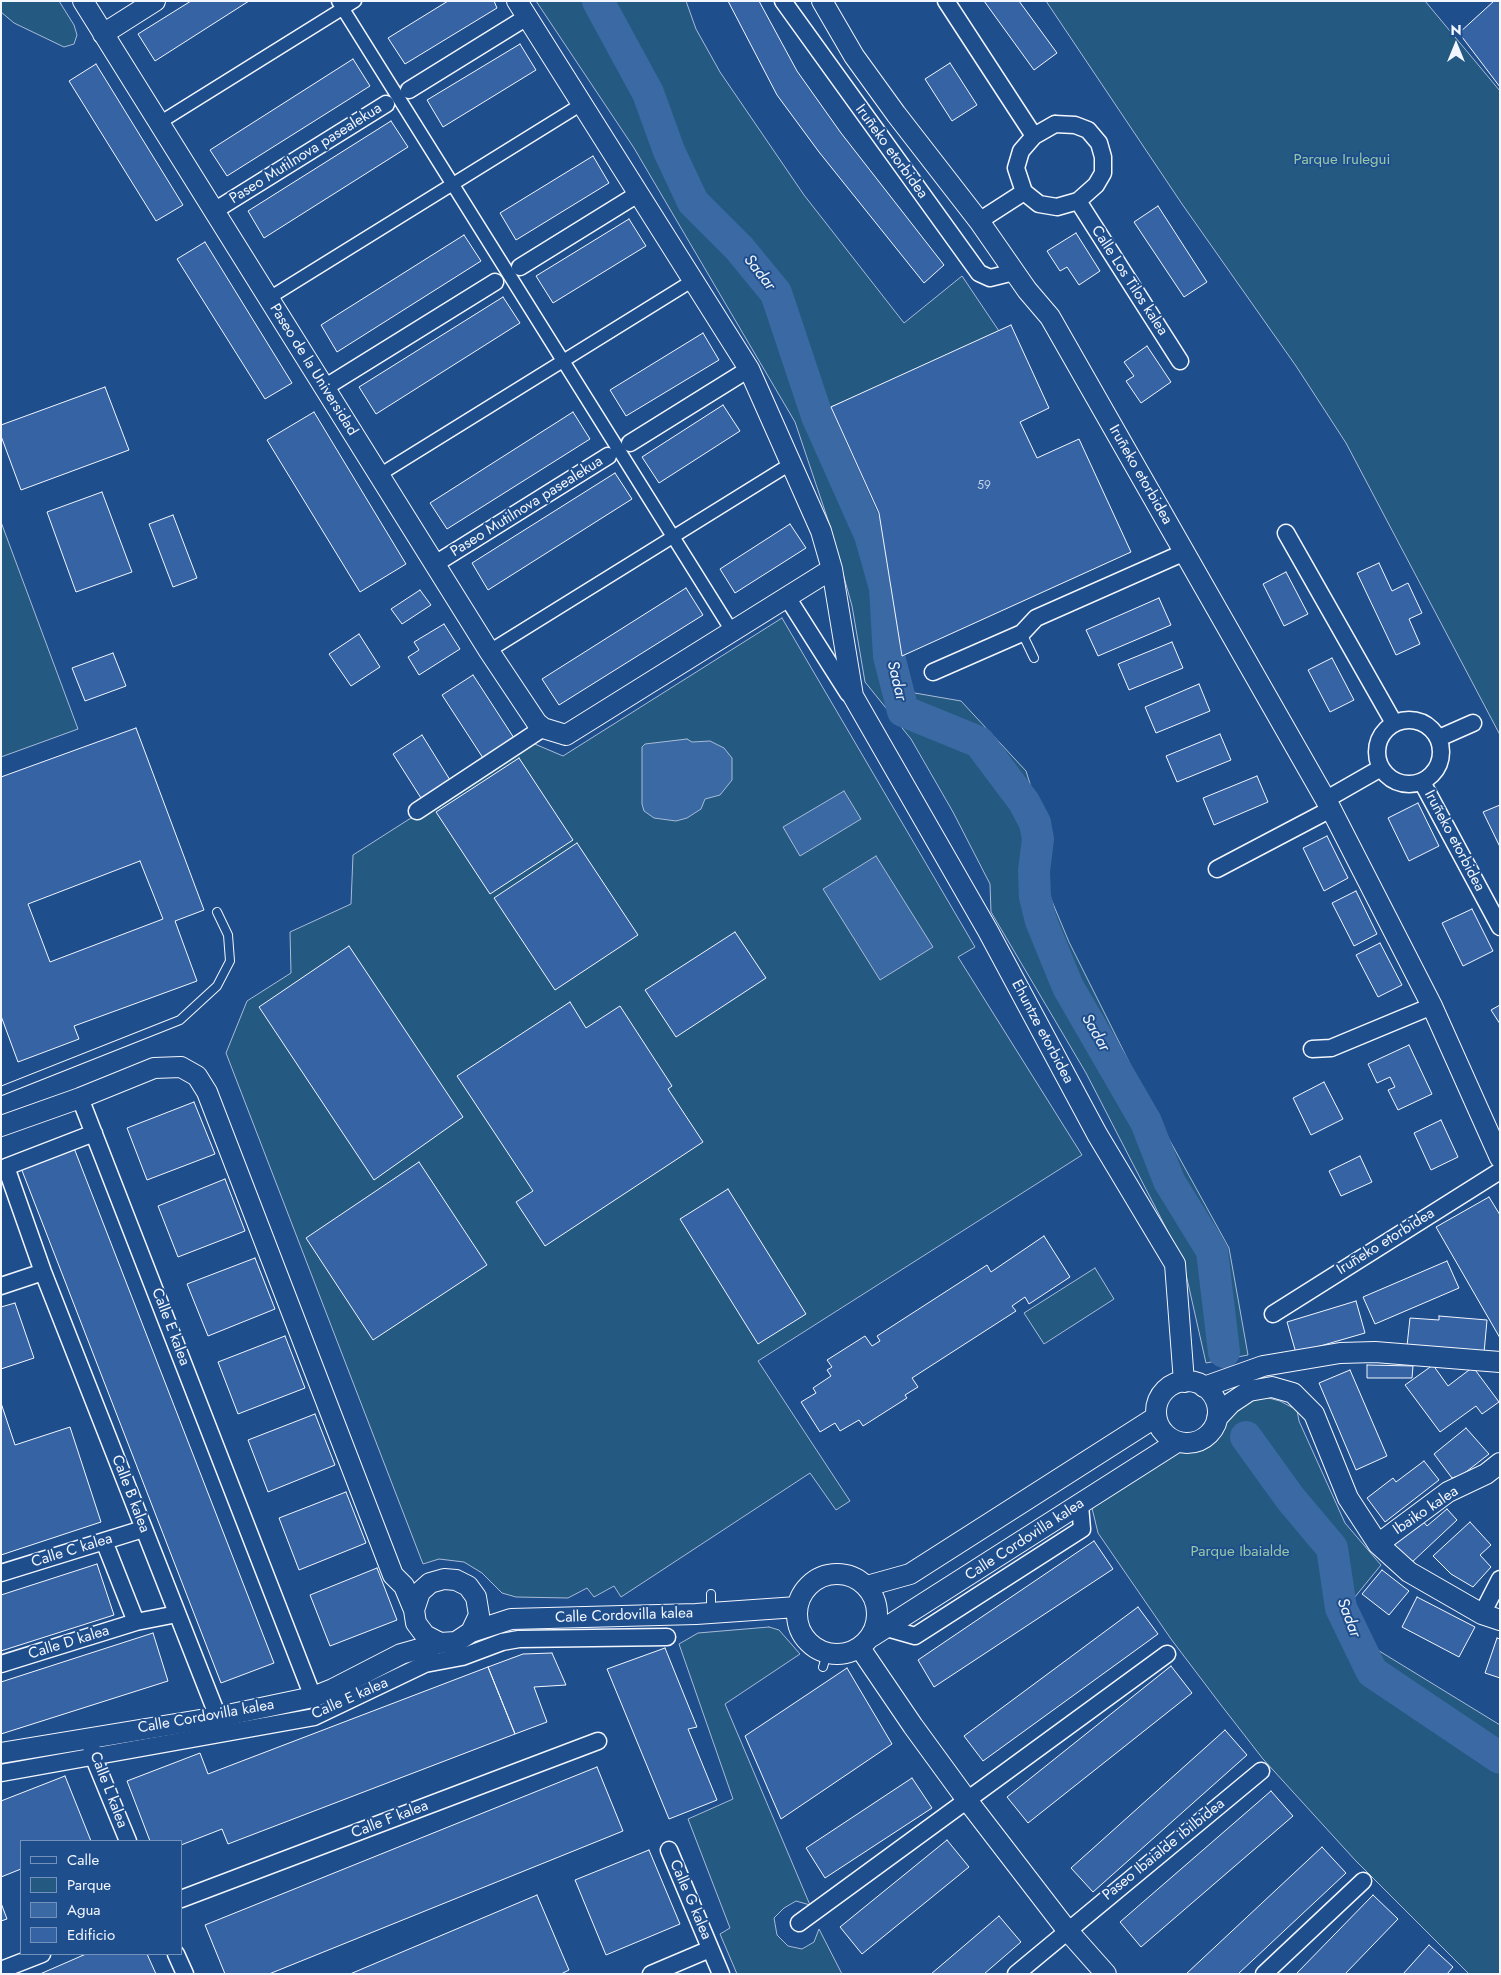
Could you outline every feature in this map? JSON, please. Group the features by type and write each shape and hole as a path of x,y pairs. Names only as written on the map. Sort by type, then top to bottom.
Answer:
{"street":[{"name":"Paseo de la Universidad","path":"83,1 489,651 537,723 546,730"},
{"path":"103,34 155,1"},
{"path":"159,123 340,5 355,1"},
{"name":"Iruñeko etorbidea","path":"783,1 979,273 990,278 1014,272"},
{"name":"Iruñeko etorbidea","path":"822,1 854,56 979,222 1014,272 1050,317 1328,804 1432,1006 1500,1158"},
{"path":"946,1 1034,136"},
{"name":"Paseo Mutilnova pasealekua","path":"340,5 732,631"},
{"name":"Paseo Mutilnova pasealekua","path":"214,211 398,97 522,9 749,369 792,463 820,531 832,569"},
{"path":"268,298 582,104"},
{"path":"1055,124 1075,124 1088,130 1099,144 1103,157 1103,172 1096,186 1078,201 1058,207 1039,204 1024,192 1016,168 1021,151 1034,136 1055,124"},
{"path":"979,222 1024,192"},
{"path":"324,388 638,194"},
{"name":"Calle Los Tilos kalea","path":"1078,201 1180,361"},
{"path":"379,475 692,280"},
{"name":"Paseo Mutilnova pasealekua","path":"435,564 749,369"},
{"path":"489,651 792,463"},
{"path":"1286,533 1394,723"},
{"path":"933,672 1022,632 1036,618 1184,552"},
{"path":"417,811 546,730 566,734 832,569"},
{"name":"Ehuntze etorbidea","path":"832,569 853,696 988,931 1097,1134 1175,1264 1184,1382"},
{"name":"Ehuntze etorbidea","path":"787,597 848,693 853,696"},
{"path":"1409,719 1421,721 1432,728 1439,738 1442,752 1441,761 1432,775 1422,782 1405,784 1391,779 1380,768 1376,752 1379,739 1394,723 1409,719"},
{"path":"1439,738 1473,722"},
{"path":"1217,869 1328,804 1380,768"},
{"name":"Iruñeko etorbidea","path":"1422,782 1500,927"},
{"path":"1312,1049 1331,1048 1432,1006"},
{"path":"1,1126 80,1098 154,1068 181,1067 197,1076 207,1092 393,1575 404,1586 415,1616 425,1635 440,1643 456,1642 471,1632 479,1615 476,1598 468,1586 456,1580 444,1579 430,1583 420,1592 415,1616 401,1654"},
{"name":"Calle E kalea","path":"80,1098 313,1697"},
{"name":"Calle B kalea","path":"94,1133 6,1167 43,1272 218,1717"},
{"name":"Iruñeko etorbidea","path":"1273,1314 1500,1171"},
{"path":"1,1286 43,1272"},
{"path":"1500,1362 1375,1352 1340,1353 1263,1366 1204,1386 1184,1382 1171,1386 1162,1394 1157,1402 1156,1417 1163,1433 1177,1442 1194,1443 1207,1436 1217,1418 1231,1403 1249,1391 1272,1387 1293,1393 1314,1414 1348,1498 1378,1544 1409,1572 1491,1617 1500,1578"},
{"path":"1204,1386 1214,1399 1217,1418"},
{"path":"867,1586 910,1574 1156,1417"},
{"name":"Calle Cordovilla kalea","path":"873,1638 1177,1442"},
{"name":"Ibaiko kalea","path":"1378,1544 1448,1492 1486,1474 1500,1463"},
{"name":"Calle C kalea","path":"1,1573 143,1529"},
{"path":"104,1541 136,1622"},
{"path":"382,1546 395,1566 407,1575 430,1583"},
{"path":"873,1638 834,1654 825,1660 818,1650 804,1637 798,1624 797,1607 801,1596 811,1583 831,1574 852,1576 867,1586 877,1605 878,1622 873,1638 913,1726 1067,1930 1106,1974"},
{"name":"Calle Cordovilla kalea","path":"477,1603 510,1619"},
{"name":"Calle Cordovilla kalea","path":"471,1632 510,1619 711,1603 797,1607"},
{"name":"Calle D kalea","path":"1,1664 136,1622 177,1614"},
{"name":"Calle E kalea","path":"1,1774 92,1747 314,1718 425,1664 462,1657 502,1642 519,1639 667,1637"},
{"name":"Calle Cordovilla kalea","path":"1,1753 92,1747 313,1697 333,1689 401,1654 440,1643"},
{"path":"799,1923 1167,1654"},
{"name":"Calle F kalea","path":"182,1898 598,1741"},
{"name":"Calle L kalea","path":"92,1747 128,1840"},
{"name":"Paseo Ibaialde ibilbidea","path":"1016,1974 1261,1771"},
{"name":"Calle G kalea","path":"669,1850 721,1974"},
{"path":"1264,1974 1363,1881"},
{"name":"Calle G kalea","path":"652,1974 710,1949"},
{"path":"1,1970 39,1955"},
{"path":"176,1955 185,1974"}],"lane":[{"path":"1022,632 1034,658"},
{"path":"1,1091 42,1077 180,1020 217,986 230,961 228,935 217,912"}],"green space":[{"path":"1,1 59,1 74,25 77,35 74,44 64,47 14,23 1,12"},
{"path":"536,1 686,1 696,29 720,72 804,195 904,323 962,276 1001,334 826,409 870,514 888,587 896,655 909,692 961,701 1026,771 1046,834 1041,875 1069,942 1153,1110 1229,1248 1248,1355 1206,1363 1183,1261 1086,1073 991,912 990,884 953,812 911,739 865,682 852,606 829,523 795,422 634,148"},
{"name":"Parque Irulegui","path":"1046,1 1425,1 1500,91 1500,735 1346,443 1296,366 1182,204"},
{"path":"1,522 78,729 1,757"},
{"path":"782,618 975,947 958,957 1082,1155 758,1361 850,1501 836,1510 810,1473 621,1597 614,1586 594,1597 587,1588 568,1598 516,1597 502,1593 482,1573 464,1562 439,1559 423,1564 226,1053 247,1001 291,973 290,932 351,904 353,855 530,742 563,756"},
{"path":"1095,1268 1114,1299 1044,1344 1024,1313"},
{"name":"Parque Ibaialde","path":"1265,1397 1280,1401 1297,1410 1299,1421 1345,1523 1381,1565 1350,1603 1356,1630 1376,1649 1500,1725 1500,1974 1469,1974 1355,1860 1263,1759 1171,1639 1098,1533 1091,1504 1177,1451 1196,1449 1210,1444 1222,1423 1251,1401"},
{"path":"769,1627 779,1630 800,1654 725,1704 810,1905 796,1901 784,1908 774,1918 777,1935 788,1946 802,1949 814,1942 819,1929 842,1974 737,1974 720,1934 730,1928 688,1819 733,1799 679,1644 698,1633"}],"water":[{"path":"687,739 692,742 710,741 724,748 732,758 732,780 720,795 705,799 701,809 687,818 676,821 654,818 644,811 642,804 642,747 645,744"},
{"path":"844,791 861,819 800,856 783,827"},
{"path":"876,856 933,947 880,980 823,889"}],"building":[{"path":"191,1 249,1 155,61 138,34"},
{"path":"448,1 494,1 497,8 405,64 388,38"},
{"path":"728,1 759,1 797,71 841,133 944,265 924,283 819,152 777,95"},
{"path":"984,1 1019,1 1057,53 1034,70"},
{"path":"1494,1 1500,1 1500,87 1459,33"},
{"path":"520,44 536,70 443,127 427,100"},
{"path":"353,59 370,86 227,176 210,150"},
{"path":"950,63 977,105 952,121 925,79"},
{"path":"96,64 183,205 156,221 69,81"},
{"path":"391,121 408,147 264,238 248,211"},
{"path":"593,156 609,183 516,240 500,213"},
{"path":"1158,206 1207,282 1184,297 1134,222"},
{"path":"629,219 646,246 553,303 536,276"},
{"path":"1076,233 1100,271 1079,285 1067,267 1060,271 1047,251"},
{"path":"464,235 481,261 337,352 321,325"},
{"path":"205,242 292,383 265,399 177,259"},
{"path":"503,297 520,323 376,414 359,387"},
{"path":"1011,325 1049,408 1020,422 1037,458 1079,439 1131,552 902,656 879,513 831,407"},
{"path":"703,333 719,360 626,416 610,390"},
{"path":"1147,346 1171,382 1141,403 1126,381 1134,376 1124,362"},
{"path":"105,387 129,450 21,490 1,436 1,425"},
{"path":"723,405 740,431 659,483 642,457"},
{"path":"314,412 406,564 360,592 267,440"},
{"path":"573,412 590,439 447,529 430,503"},
{"path":"615,473 632,499 488,590 472,563"},
{"path":"102,492 132,572 76,592 47,512"},
{"path":"173,515 197,578 173,587 149,524"},
{"path":"790,524 806,548 735,593 720,569"},
{"path":"1379,563 1392,591 1408,583 1422,613 1409,619 1420,644 1396,655 1357,573"},
{"path":"1286,572 1308,614 1284,626 1263,584"},
{"path":"686,588 703,615 559,705 542,679"},
{"path":"420,590 431,605 402,624 391,609"},
{"path":"1159,598 1171,625 1098,656 1086,630"},
{"path":"444,624 460,649 419,675 408,657 419,650 414,642"},
{"path":"359,634 380,667 351,686 329,654"},
{"path":"1172,642 1183,668 1129,690 1118,664"},
{"path":"113,653 126,686 85,701 72,668"},
{"path":"1332,658 1354,700 1330,712 1308,670"},
{"path":"473,675 514,738 483,758 442,695"},
{"path":"1199,684 1210,711 1156,733 1145,707"},
{"path":"136,728 204,910 175,921 197,981 74,1026 79,1039 18,1062 1,1016 1,777","holes":["140,861 163,919 50,962 28,904"]},
{"path":"1220,734 1231,760 1177,782 1166,756"},
{"path":"422,735 450,780 421,798 393,754"},
{"path":"519,758 573,840 490,894 436,812"},
{"path":"1257,776 1268,802 1214,825 1203,798"},
{"path":"1418,803 1439,846 1409,861 1388,818"},
{"path":"1500,805 1500,847 1483,812"},
{"path":"1327,836 1348,878 1324,891 1303,848"},
{"path":"577,843 638,935 555,990 494,898"},
{"path":"1356,891 1377,934 1354,946 1332,903"},
{"path":"1472,909 1493,951 1463,966 1442,923"},
{"path":"735,932 766,978 676,1037 645,990"},
{"path":"1380,943 1402,985 1378,997 1356,955"},
{"path":"349,946 463,1117 374,1180 259,1007"},
{"path":"570,1002 586,1028 620,1006 672,1086 668,1089 703,1142 545,1246 516,1202 533,1191 457,1076"},
{"path":"1500,1005 1500,1024 1491,1010"},
{"path":"1409,1045 1432,1094 1398,1110 1388,1090 1395,1087 1390,1077 1377,1083 1368,1064"},
{"path":"1324,1082 1343,1119 1311,1135 1293,1098"},
{"path":"194,1102 215,1154 147,1180 127,1128"},
{"path":"1441,1120 1458,1157 1431,1170 1414,1133"},
{"path":"74,1148 274,1663 221,1683 21,1168"},
{"path":"1360,1156 1372,1182 1341,1196 1329,1171"},
{"path":"419,1162 487,1265 373,1340 306,1238"},
{"path":"225,1179 245,1231 178,1257 158,1206"},
{"path":"728,1189 806,1314 758,1344 680,1219"},
{"path":"1489,1197 1500,1215 1500,1338 1436,1227"},
{"path":"1044,1236 1070,1277 1029,1304 1025,1297 1012,1306 1016,1311 912,1378 918,1387 905,1395 907,1398 863,1426 859,1420 840,1431 835,1423 820,1432 801,1402 816,1393 813,1388 831,1376 827,1370 832,1367 827,1360 865,1336 872,1346 880,1341 877,1336 987,1265 991,1272"},
{"path":"255,1258 275,1309 208,1336 187,1284"},
{"path":"1447,1261 1459,1288 1375,1324 1363,1297"},
{"path":"1356,1301 1365,1333 1296,1353 1287,1322"},
{"path":"15,1303 34,1358 1,1369 1,1307"},
{"path":"1439,1316 1487,1320 1484,1353 1407,1346 1410,1318 1439,1320"},
{"path":"285,1336 305,1388 238,1414 218,1362"},
{"path":"1367,1365 1413,1366 1412,1378 1367,1378"},
{"path":"1433,1365 1448,1386 1473,1367 1499,1402 1482,1414 1476,1406 1440,1432 1405,1385"},
{"path":"1350,1370 1387,1456 1356,1470 1319,1383"},
{"path":"1,1403 15,1445 70,1427 101,1522 1,1555"},
{"path":"315,1414 335,1465 268,1492 248,1440"},
{"path":"1466,1428 1489,1454 1462,1475 1452,1478 1434,1454"},
{"path":"1424,1461 1439,1480 1385,1522 1367,1498 1393,1478 1396,1482"},
{"path":"346,1492 366,1543 299,1570 279,1518"},
{"path":"1447,1509 1457,1520 1410,1564 1393,1546 1422,1520 1427,1526"},
{"path":"1470,1522 1491,1545 1480,1555 1491,1567 1473,1587 1451,1574 1433,1556"},
{"path":"1094,1541 1113,1569 934,1687 918,1660"},
{"path":"97,1564 114,1615 1,1651 1,1595"},
{"path":"377,1568 397,1620 330,1646 310,1595"},
{"path":"1382,1570 1409,1591 1389,1615 1362,1594"},
{"path":"1417,1597 1475,1627 1459,1657 1402,1627"},
{"path":"1138,1607 1158,1634 983,1761 964,1736"},
{"path":"153,1633 168,1681 1,1734 1,1682"},
{"path":"1497,1638 1500,1639 1500,1678 1485,1673"},
{"path":"665,1648 697,1727 688,1729 717,1800 669,1819 607,1669"},
{"path":"552,1653 566,1685 534,1687 547,1722 515,1734 488,1667 523,1654"},
{"path":"1171,1666 1192,1693 1028,1823 1007,1797"},
{"path":"488,1667 515,1734 228,1844 222,1829 182,1845 182,1840 150,1840 127,1781 200,1753 208,1774"},
{"path":"847,1668 892,1744 781,1819 745,1736"},
{"path":"1225,1730 1247,1755 1093,1892 1071,1868"},
{"path":"597,1767 623,1831 269,1974 225,1974 205,1925"},
{"path":"65,1776 91,1840 20,1840 20,1869 1,1877 1,1801"},
{"path":"912,1778 932,1808 825,1878 806,1848"},
{"path":"1271,1791 1293,1816 1141,1947 1120,1922"},
{"path":"947,1840 969,1867 862,1954 840,1927"},
{"path":"1322,1847 1346,1873 1238,1974 1186,1974"},
{"path":"649,1850 680,1924 606,1955 575,1880"},
{"path":"537,1895 569,1970 561,1974 350,1974"},
{"path":"1373,1895 1398,1919 1345,1974 1296,1974"},
{"path":"1,1903 7,1919 1,1921"},
{"path":"999,1916 1021,1942 984,1974 931,1974"},
{"path":"1429,1945 1453,1967 1447,1974 1403,1974"},
{"path":"84,1955 147,1955 156,1974 40,1974"}],"waterway":[{"name":"Sadar","path":"598,1 648,93 669,151 693,202 739,248 776,293 817,416 870,535 885,588 889,656 903,711 979,742 1024,802 1035,823 1038,839 1034,871 1035,897 1041,921 1068,987 1146,1122 1169,1181 1212,1251 1224,1352"},
{"name":"Sadar","path":"1246,1437 1290,1498 1332,1548 1341,1608 1372,1672 1500,1758"}]}
